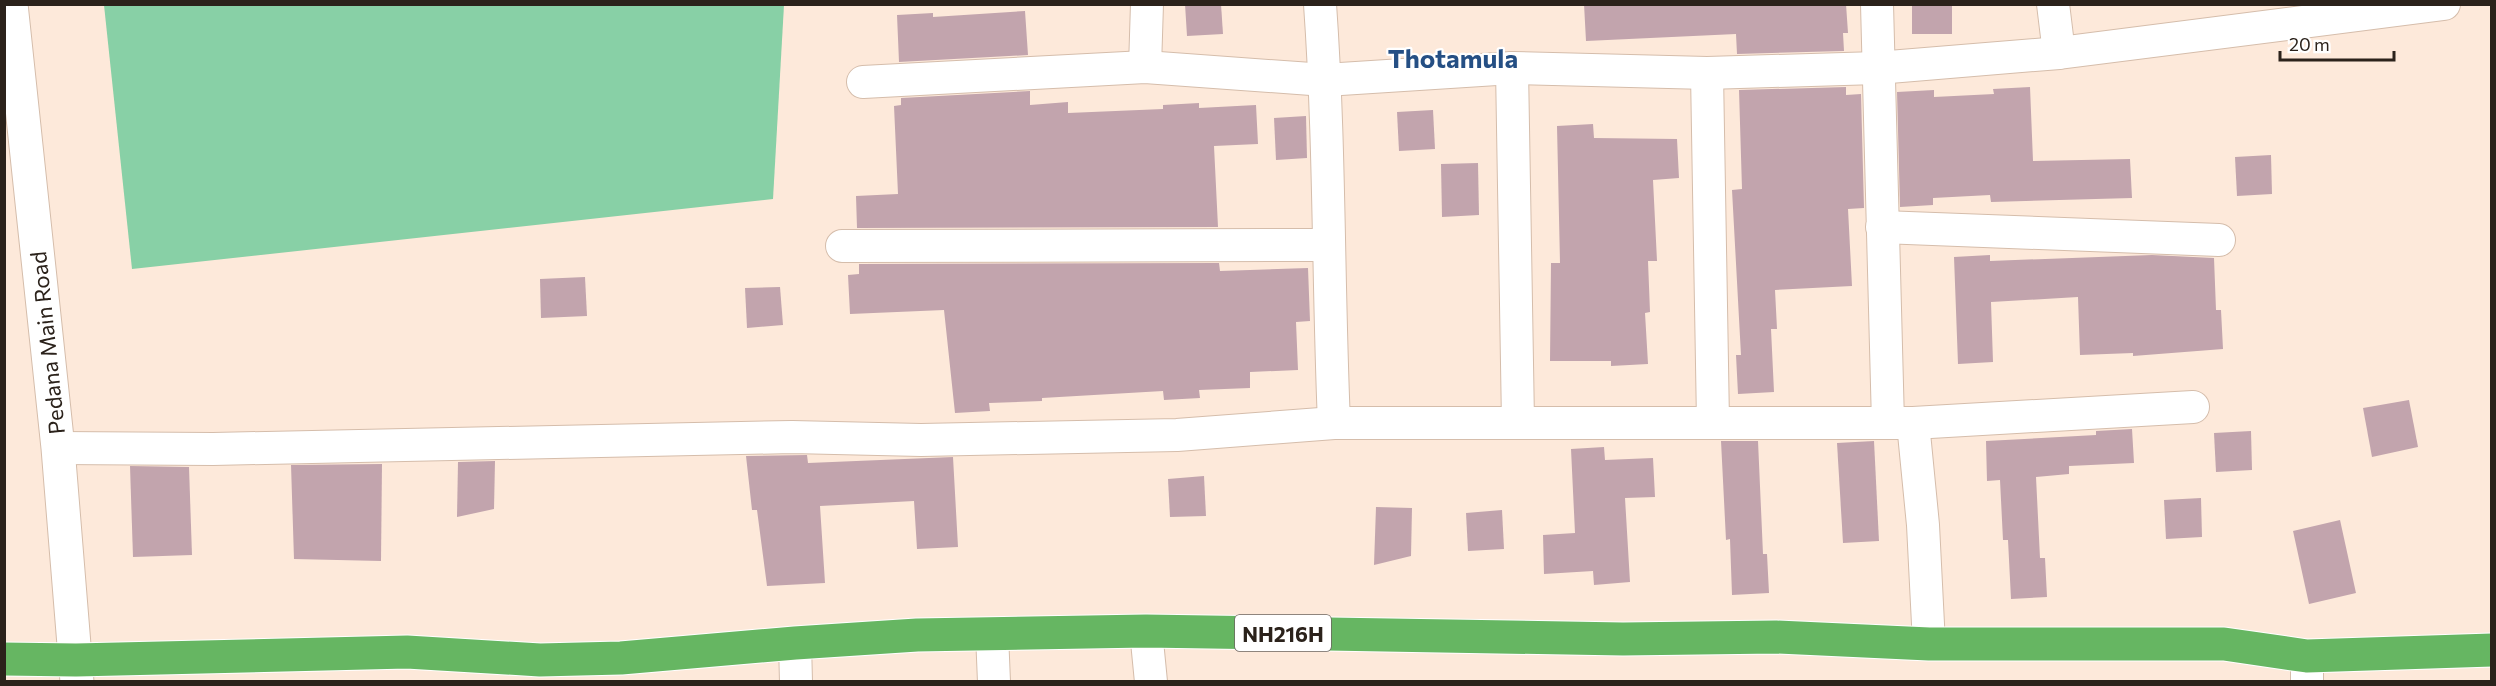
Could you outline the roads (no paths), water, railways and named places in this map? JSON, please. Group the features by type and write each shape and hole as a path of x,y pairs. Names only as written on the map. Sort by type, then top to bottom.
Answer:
{"highway":[{"name":"NH216H","path":"4,658 76,671 407,652 540,660 609,659 795,643 992,634 1146,631 1623,639 1776,637 1929,644 2224,644 2307,668 2492,650"}],"main road":[{"name":"Pedana Main Road","path":"11,4 14,114 58,448 76,671"}],"street":[{"path":"1145,67 1147,4"},
{"path":"1320,4 1325,80 1334,423"},
{"path":"1877,4 1882,226 1900,423 1923,525 1929,644"},
{"path":"2053,4 2059,53"},
{"path":"863,82 1145,67 1325,80 1512,68 1707,73 1877,68 2059,53 2444,4"},
{"path":"1512,68 1518,422"},
{"path":"1707,73 1713,422"},
{"path":"1882,226 2219,240"},
{"path":"842,246 1329,245"},
{"path":"58,448 213,449 792,437 921,440 1165,436 1334,423 1900,423 2193,407"},
{"path":"1146,631 1151,681"},
{"path":"992,634 994,681"},
{"path":"795,643 796,681"}],"district":[{"name":"Thotamula","path":"1453,57"}]}
